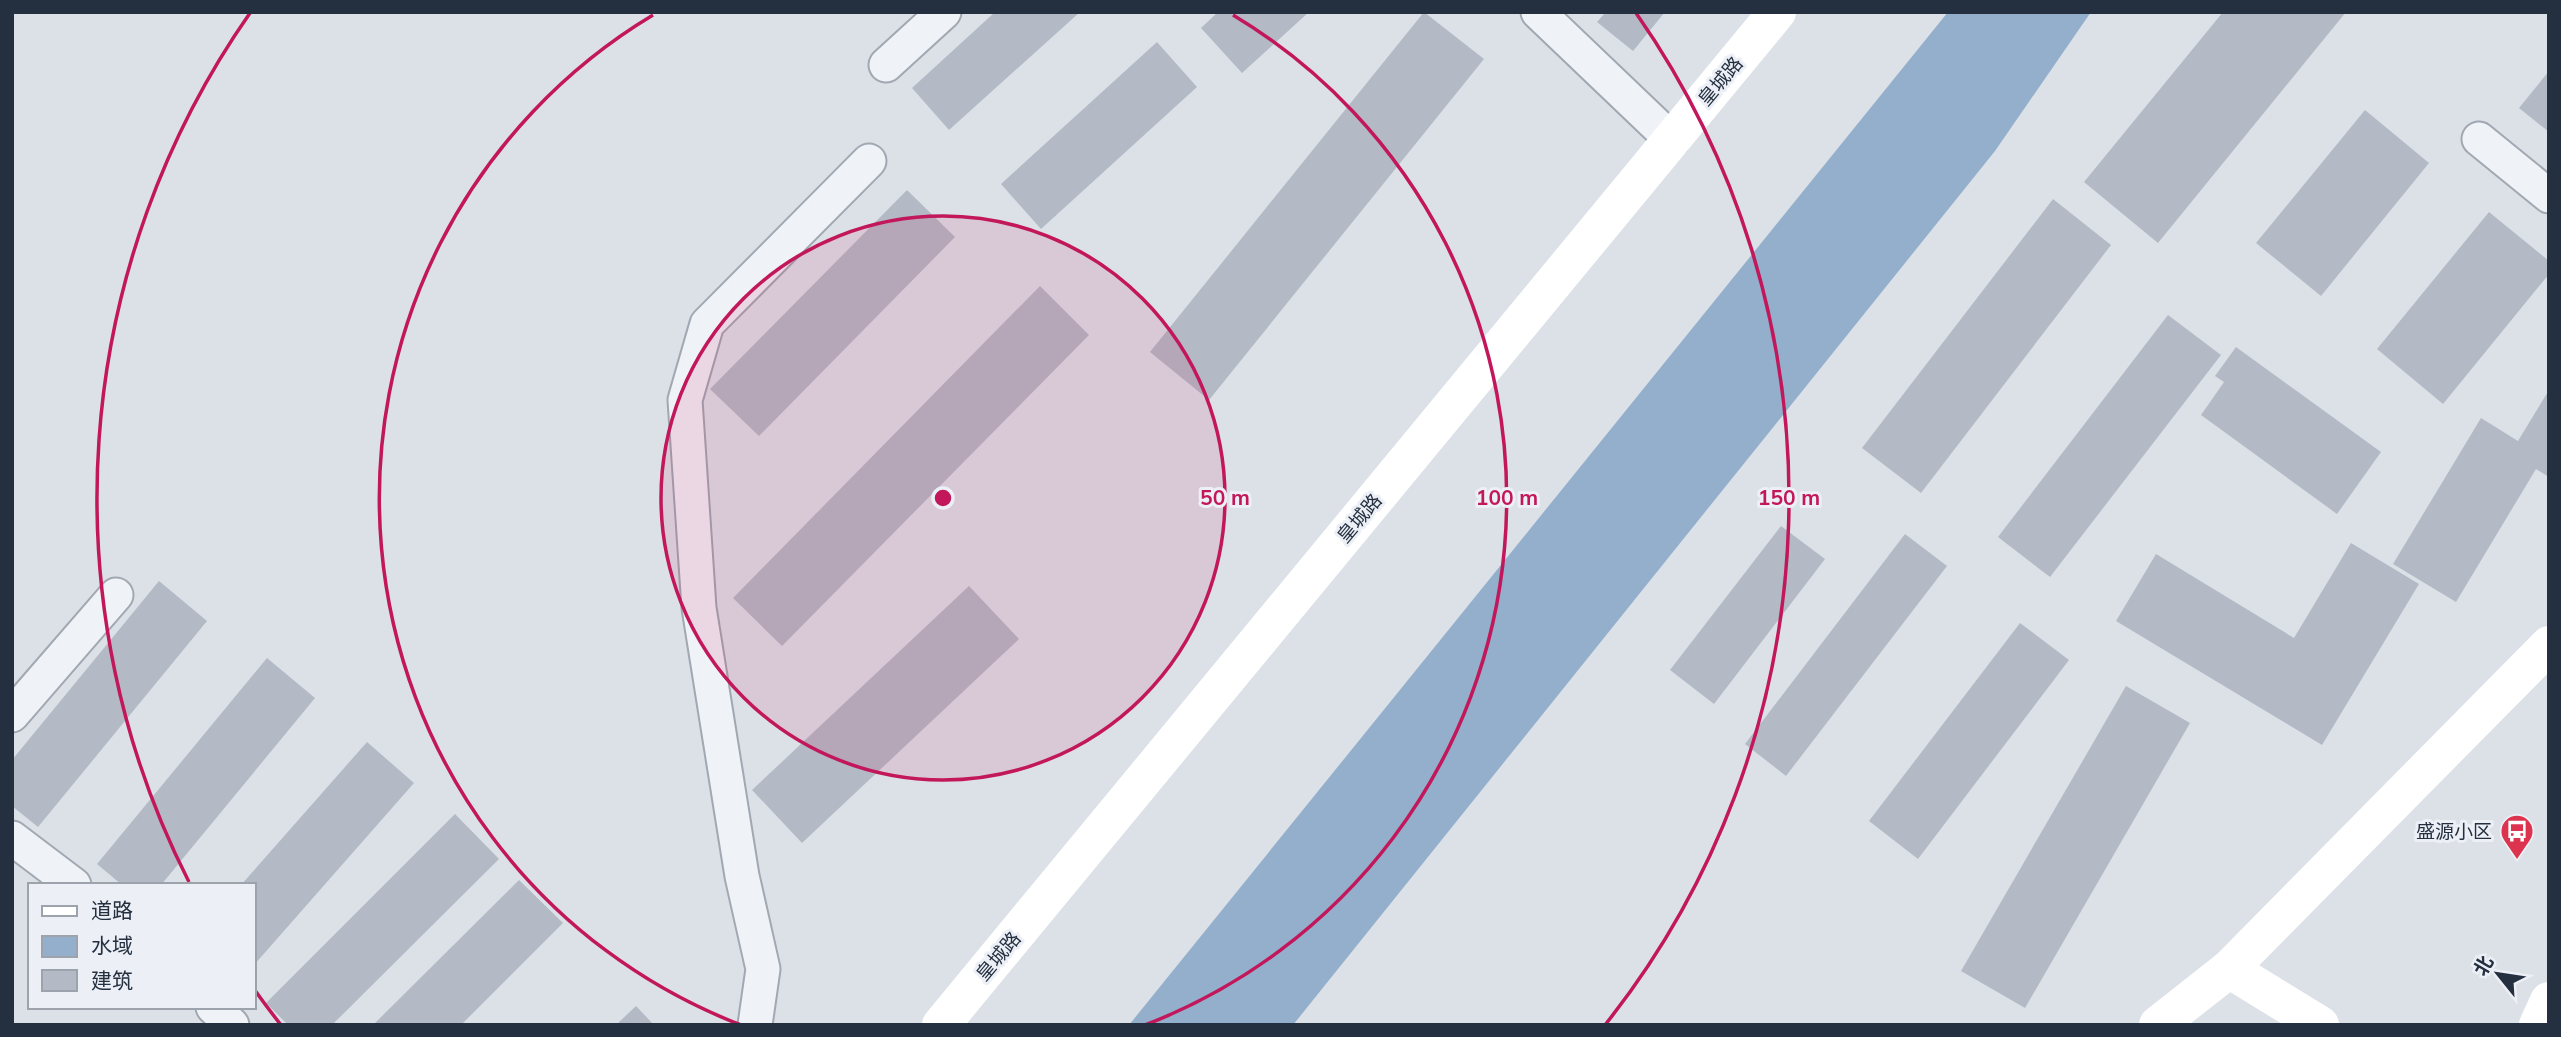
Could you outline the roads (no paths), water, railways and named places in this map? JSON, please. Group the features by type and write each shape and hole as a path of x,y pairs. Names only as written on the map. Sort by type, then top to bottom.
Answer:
{"main road":[{"name":"皇城路","path":"942,1025 1777,12"},
{"path":"2158,1025 2229,970 2549,645"},
{"path":"2229,970 2320,1025"},
{"path":"2538,1025 2549,1001"}],"street":[{"path":"886,65 944,12"},
{"path":"1538,12 1672,140"},
{"path":"2480,139 2549,196"},
{"path":"755,1025 763,969 742,876 699,608 685,400 707,324 869,161"},
{"path":"12,715 116,595"},
{"path":"12,838 71,883"},
{"path":"215,1009 232,1025"}],"water":[{"path":"1948,12 2091,12 1995,151 1293,1025 1129,1025"}],"place":[{"name":"盛源小区","path":"2517,861"}]}
